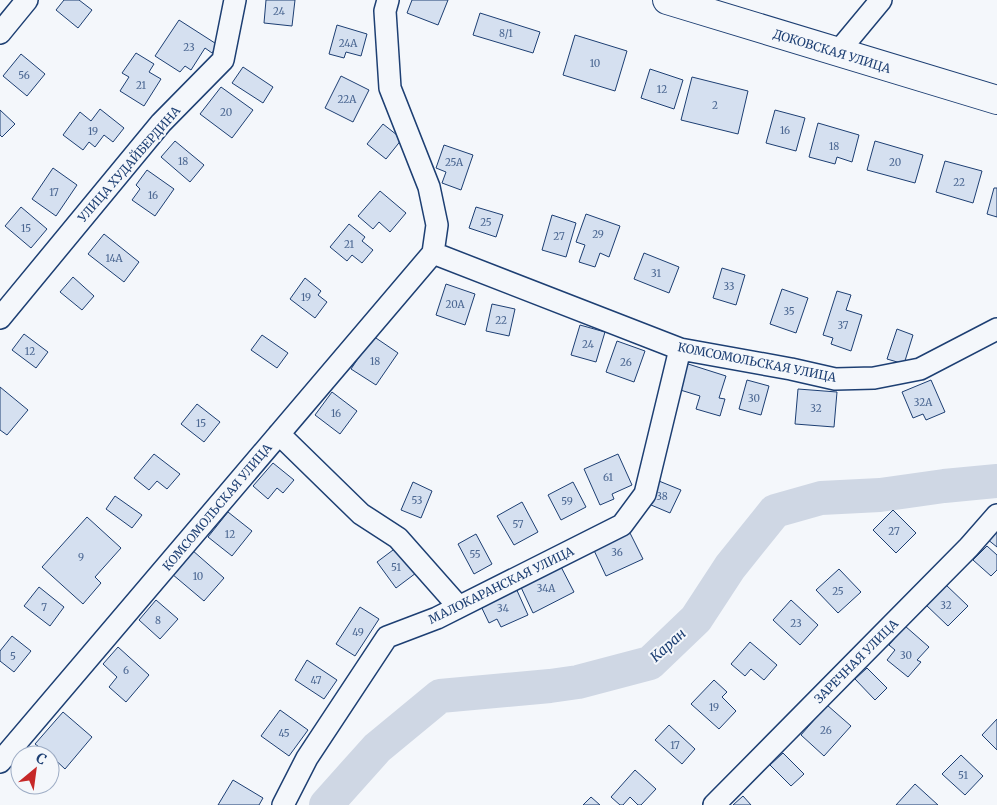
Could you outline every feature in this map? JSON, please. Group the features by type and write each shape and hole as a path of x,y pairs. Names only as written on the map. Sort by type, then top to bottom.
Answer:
{"main road":[{"name":"ДОКОВСКАЯ УЛИЦА","path":"667,0 997,100"}],"street":[{"path":"0,33 27,0"},
{"name":"УЛИЦА ХУДАЙБЕРДИНА","path":"0,318 162,123 223,60 235,0"},
{"path":"388,0 385,11 390,88 428,187 437,225 433,253"},
{"path":"837,53 881,0"},
{"name":"КОМСОМОЛЬСКАЯ УЛИЦА","path":"0,762 433,253 680,349 835,379 874,378 920,369 997,329"},
{"name":"МАЛОКАРАНСКАЯ УЛИЦА","path":"282,805 307,758 387,637 437,618 622,525 644,494 680,349"},
{"path":"279,434 360,514 398,538 458,607"},
{"name":"ЗАРЕЧНАЯ УЛИЦА","path":"714,805 970,547 997,515"}],"building":[{"path":"64,0 79,0 92,10 78,28 56,10"},
{"path":"266,0 295,0 292,26 264,23"},
{"path":"412,0 448,0 438,25 407,13"},
{"path":"480,13 540,32 533,53 473,35"},
{"path":"179,20 218,45 212,53 205,48 191,70 185,66 180,72 155,56"},
{"path":"337,25 367,34 361,56 346,52 344,58 329,54"},
{"path":"575,35 627,51 615,91 563,75"},
{"path":"136,53 154,64 149,72 161,79 144,106 120,91 129,77 122,73"},
{"path":"21,54 45,74 27,96 3,76"},
{"path":"243,67 273,87 263,103 232,83"},
{"path":"650,69 683,80 674,109 641,98"},
{"path":"341,76 369,90 353,122 325,108"},
{"path":"692,77 748,91 738,134 681,120"},
{"path":"221,87 253,110 232,138 200,114"},
{"path":"100,109 124,128 113,142 104,135 95,147 89,142 83,150 63,135 80,112 91,121"},
{"path":"0,110 15,124 2,137 0,135"},
{"path":"775,110 805,118 796,151 766,143"},
{"path":"818,123 859,135 852,162 837,157 835,164 809,157"},
{"path":"383,124 402,139 386,159 367,144"},
{"path":"175,141 204,165 190,182 161,157"},
{"path":"875,141 923,155 915,183 867,170"},
{"path":"444,145 473,155 461,190 442,183 446,172 436,168"},
{"path":"945,161 982,171 973,203 936,192"},
{"path":"53,168 77,185 56,216 32,199"},
{"path":"147,170 174,189 155,216 132,200 140,189 136,185"},
{"path":"994,188 997,188 997,217 987,214"},
{"path":"380,191 406,213 390,232 379,222 373,229 358,216"},
{"path":"21,207 47,229 31,248 5,226"},
{"path":"476,207 503,215 496,237 469,228"},
{"path":"586,214 620,226 609,257 600,253 595,267 579,262 585,245 576,242"},
{"path":"552,215 576,223 566,257 542,250"},
{"path":"349,224 365,237 362,241 373,250 362,263 352,255 347,261 330,247"},
{"path":"104,234 139,262 124,282 88,254"},
{"path":"644,253 679,267 669,293 634,279"},
{"path":"722,268 745,275 736,305 713,298"},
{"path":"73,277 94,296 82,310 60,292"},
{"path":"305,278 321,291 318,295 327,302 315,318 290,299"},
{"path":"446,284 475,294 465,325 436,315"},
{"path":"782,289 808,298 796,333 770,324"},
{"path":"837,291 851,295 846,310 862,315 851,351 831,344 833,338 823,335"},
{"path":"492,304 515,309 509,336 486,331"},
{"path":"580,325 605,332 596,362 571,355"},
{"path":"897,329 913,335 904,364 887,359"},
{"path":"24,334 48,352 36,368 12,350"},
{"path":"262,335 288,353 277,368 251,350"},
{"path":"373,336 398,353 376,385 351,369"},
{"path":"617,341 645,351 634,382 606,372"},
{"path":"685,363 726,376 719,398 725,399 720,416 696,409 700,396 677,389"},
{"path":"747,380 769,386 761,415 739,409"},
{"path":"931,380 945,412 926,420 923,414 913,418 902,392"},
{"path":"0,387 28,410 7,435 0,430"},
{"path":"798,389 837,392 834,427 795,424"},
{"path":"332,392 357,411 340,434 315,415"},
{"path":"197,404 220,422 204,442 181,424"},
{"path":"154,454 180,474 167,489 157,481 149,490 134,478"},
{"path":"618,454 632,485 612,494 614,499 600,505 584,469"},
{"path":"273,463 294,480 283,493 277,488 268,499 253,486"},
{"path":"654,479 681,490 670,513 644,502"},
{"path":"413,482 432,491 421,518 401,510"},
{"path":"573,482 586,507 561,520 548,495"},
{"path":"115,496 142,515 132,528 106,509"},
{"path":"522,502 538,532 514,545 497,516"},
{"path":"893,510 916,533 896,553 873,530"},
{"path":"228,512 252,531 232,556 208,537"},
{"path":"87,517 121,548 95,577 101,583 83,604 42,567"},
{"path":"627,527 643,559 606,576 591,544"},
{"path":"997,528 997,547 987,539"},
{"path":"476,534 492,564 474,574 458,544"},
{"path":"987,546 997,555 997,570 991,576 973,560"},
{"path":"397,547 416,573 396,588 377,562"},
{"path":"192,550 224,578 204,601 172,574"},
{"path":"559,563 574,592 533,613 519,583"},
{"path":"839,569 861,592 838,613 816,590"},
{"path":"945,584 968,606 948,626 925,604"},
{"path":"515,586 528,615 501,627 497,619 489,623 479,602"},
{"path":"39,587 64,607 50,626 24,606"},
{"path":"156,600 178,619 160,639 139,620"},
{"path":"791,600 818,625 800,645 773,620"},
{"path":"360,607 379,619 355,656 336,644"},
{"path":"905,626 929,647 917,660 921,662 908,677 887,660 895,650 889,645"},
{"path":"12,636 31,651 14,672 0,661 0,651"},
{"path":"750,642 777,665 764,680 751,669 745,676 731,664"},
{"path":"118,647 149,675 126,702 109,687 117,677 103,664"},
{"path":"307,660 337,680 324,699 295,680"},
{"path":"867,668 887,688 875,700 855,679"},
{"path":"714,680 727,692 722,697 736,711 719,729 691,704"},
{"path":"827,705 851,726 824,756 801,735"},
{"path":"280,710 308,730 289,756 261,736"},
{"path":"63,712 92,737 65,769 60,764 60,745 35,744"},
{"path":"997,719 997,750 982,735"},
{"path":"669,725 695,749 682,764 655,740"},
{"path":"783,753 804,774 791,786 770,765"},
{"path":"961,755 983,776 965,795 942,774"},
{"path":"635,770 656,789 641,805 638,805 630,797 623,805 620,805 611,797"},
{"path":"233,780 263,798 259,805 218,805"},
{"path":"915,784 938,805 896,805"},
{"path":"743,796 751,805 733,805"},
{"path":"591,797 600,805 583,805"}],"waterway":[{"name":"Каран","path":"326,805 377,748 440,696 578,682 650,663 696,619 730,567 775,511 821,498 880,495 997,481"}]}
